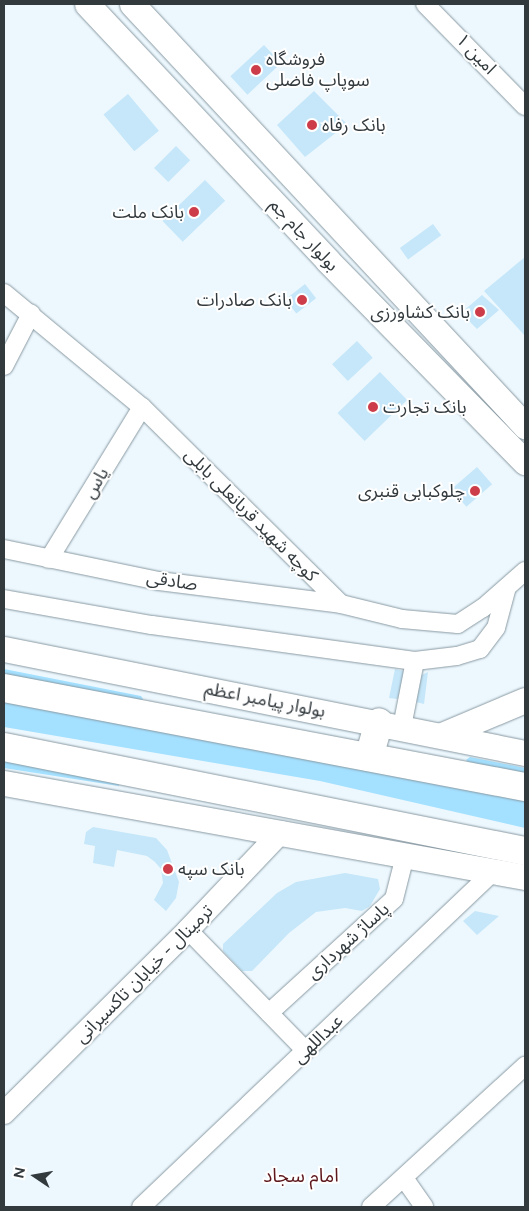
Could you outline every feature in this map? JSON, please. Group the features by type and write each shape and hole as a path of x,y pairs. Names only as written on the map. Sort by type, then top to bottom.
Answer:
{"main road":[{"name":"بولوار جام جم","path":"86,4 327,260 525,462"},
{"name":"بولوار جام جم","path":"132,4 525,426"},
{"path":"327,260 351,241"},
{"path":"414,350 438,332"},
{"name":"بولوار پیامبر اعظم","path":"4,649 390,724 525,753"},
{"name":"بولوار پیامبر اعظم","path":"4,688 525,787"},
{"path":"442,735 525,700"},
{"path":"369,757 390,724"},
{"path":"4,747 525,851"},
{"path":"4,783 405,856 495,870 525,877"}],"street":[{"name":"امین ۱","path":"429,5 525,106"},
{"name":"کوچه شهید قربانعلی بابلی","path":"4,293 142,407 341,604"},
{"path":"4,366 31,314"},
{"name":"یاس","path":"49,559 142,407"},
{"name":"صادقی","path":"4,549 159,580 341,604"},
{"path":"341,604 402,620 458,624 484,608 525,571"},
{"path":"4,599 152,625 415,661 457,656 480,649 496,628 507,587"},
{"path":"390,724 415,661"},
{"name":"ترمینال - خیابان تاکسیرانی","path":"4,1113 188,930 281,832"},
{"name":"پاساژ شهرداری","path":"269,1012 394,899 405,856"},
{"name":"عبداللهی","path":"140,1207 495,870"},
{"path":"188,930 305,1050"},
{"path":"371,1207 525,1066"},
{"path":"404,1178 424,1207"}],"shaded area":[{"path":"4,669 141,696 143,699 141,702 4,675"},
{"path":"4,701 525,800 525,828 320,781 4,727"},
{"path":"470,757 525,768 525,775 470,765 466,760"},
{"path":"4,760 119,783 119,786 4,768"}],"building":[{"name":"فروشگاه سوپاپ فاضلی","path":"264,45 281,63 247,95 230,76"},
{"name":"بانک رفاه","path":"314,91 347,124 305,157 277,125"},
{"path":"128,94 159,131 134,151 103,115"},
{"path":"176,146 190,160 168,182 154,168"},
{"name":"بانک ملت","path":"205,180 225,201 183,242 163,221"},
{"path":"433,224 441,235 408,259 400,248"},
{"path":"525,257 525,336 484,291"},
{"name":"بانک صادرات","path":"305,284 316,298 296,314 285,299"},
{"name":"بانک کشاورزی","path":"482,295 499,310 477,329 461,313"},
{"path":"357,341 373,358 348,381 332,364"},
{"name":"بانک تجارت","path":"380,372 407,400 365,441 338,413"},
{"path":"477,467 492,484 466,507 451,489"},
{"path":"395,669 403,671 406,678 402,693 397,699 389,698"},
{"path":"428,672 424,704 416,702 417,677"},
{"name":"بانک سپه","path":"93,827 156,838 167,850 179,882 176,898 166,911 154,900 163,883 161,869 155,862 147,856 117,850 114,867 93,863 95,846 84,844 86,832"},
{"path":"345,873 378,879 380,889 370,906 362,911 345,908 316,912 289,933 252,971 242,971 223,951 223,944 277,893 296,882"},
{"path":"475,911 499,916 477,935 463,921"}],"place":[{"name":"فروشگاه سوپاپ فاضلی","path":"256,70"},
{"name":"بانک رفاه","path":"312,125"},
{"name":"بانک ملت","path":"194,212"},
{"name":"بانک صادرات","path":"302,300"},
{"name":"بانک کشاورزی","path":"480,312"},
{"name":"بانک تجارت","path":"373,407"},
{"name":"چلوکبابی قنبری","path":"475,491"},
{"name":"بانک سپه","path":"168,869"}],"district":[{"name":"امام سجاد","path":"301,1176"}]}
